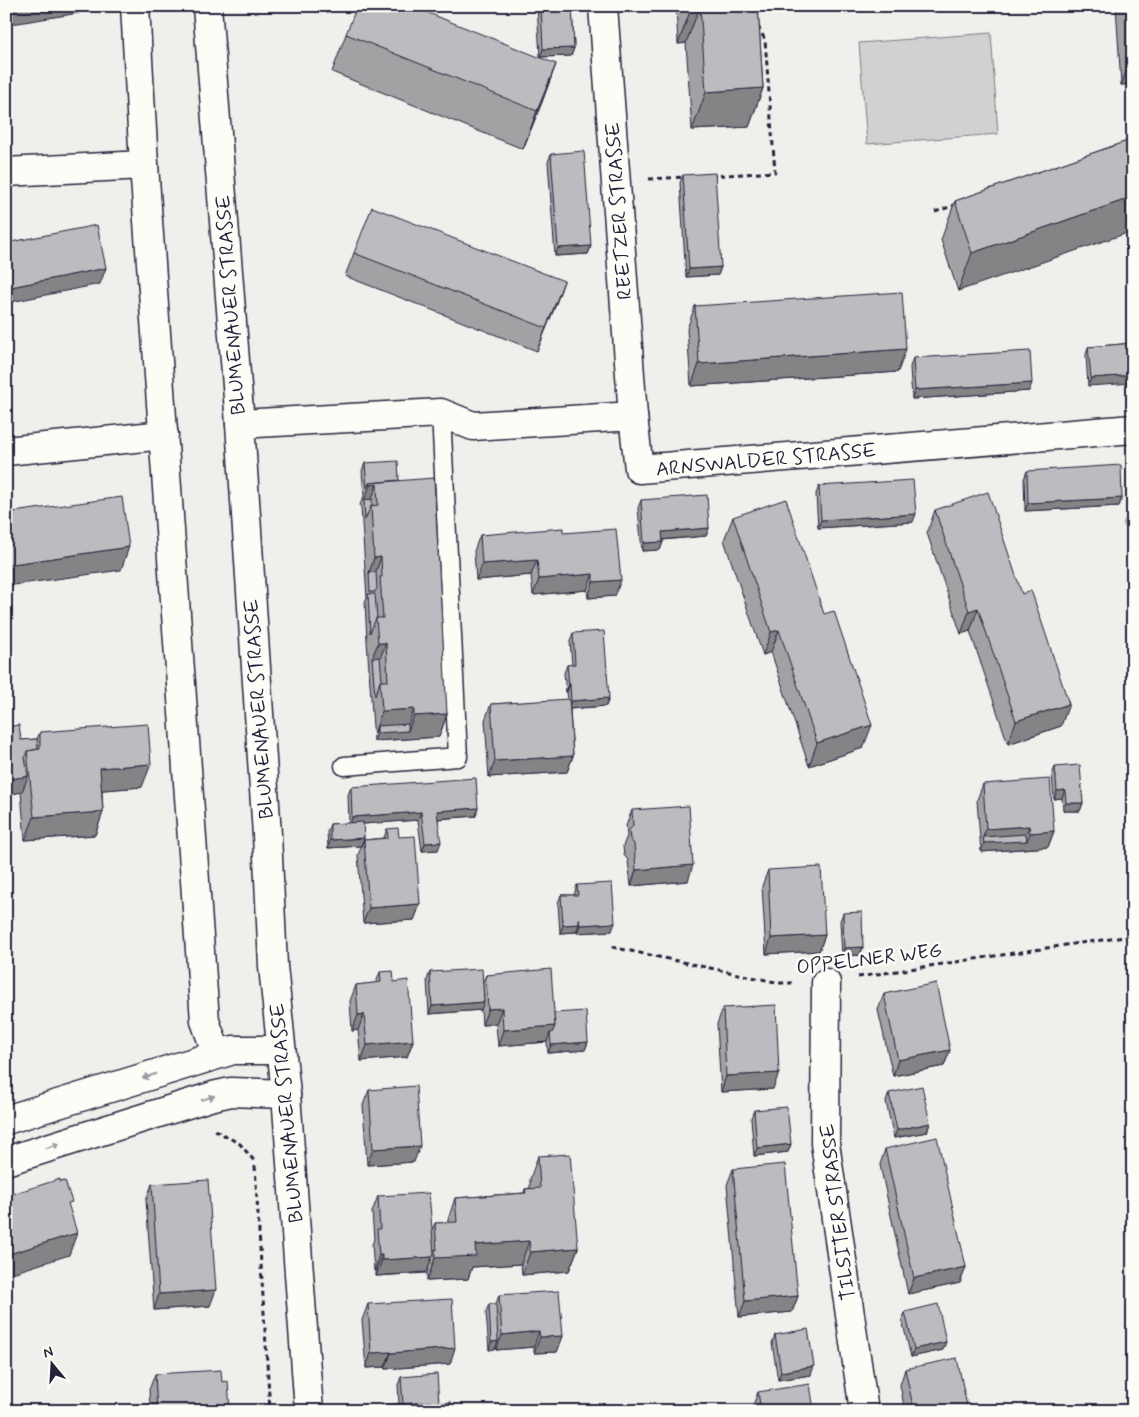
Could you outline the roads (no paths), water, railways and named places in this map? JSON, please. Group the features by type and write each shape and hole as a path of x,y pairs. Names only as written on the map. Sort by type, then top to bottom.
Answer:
{"street":[{"path":"135,6 144,165 205,1021 217,1054"},
{"name":"BLUMENAUER STRASSE","path":"208,6 240,424 267,835 273,966 286,1094 309,1411"},
{"name":"REETZER STRASSE","path":"603,6 633,416"},
{"path":"6,172 144,165"},
{"path":"240,424 441,412 473,426 633,416"},
{"name":"ARNSWALDER STRASSE","path":"633,416 639,469 1133,429"},
{"path":"6,451 164,435"},
{"name":"TILSITER STRASSE","path":"826,983 825,1143 864,1411"},
{"path":"6,1120 217,1054 233,1050 281,1050"},
{"path":"6,1161 213,1096 231,1092 286,1094"}],"lane":[{"path":"344,766 458,757 441,412"}]}
